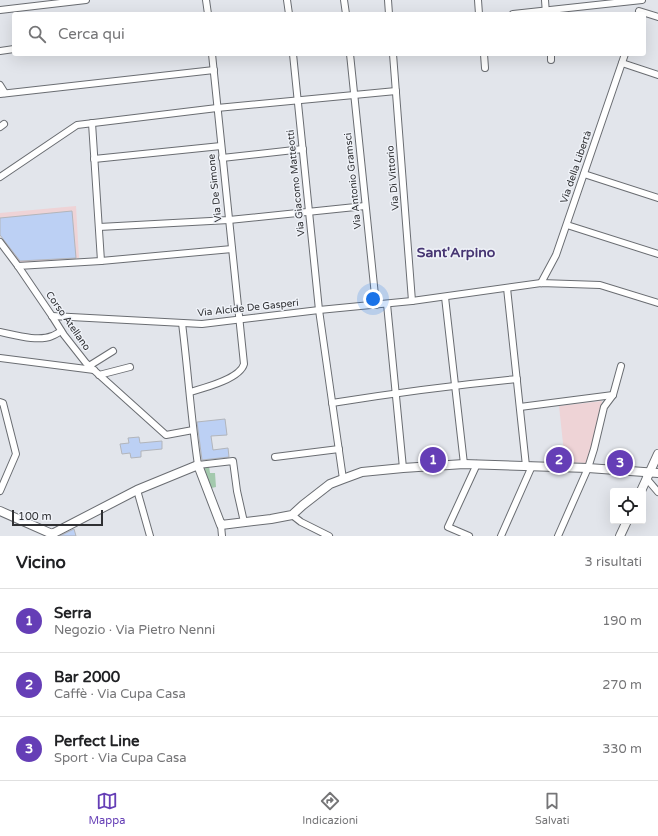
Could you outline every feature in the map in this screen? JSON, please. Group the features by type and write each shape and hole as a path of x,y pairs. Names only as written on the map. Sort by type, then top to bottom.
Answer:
{"street":[{"path":"0,10 86,0"},
{"path":"206,0 208,12"},
{"path":"287,0 289,12"},
{"path":"344,0 346,12"},
{"path":"388,0 390,12"},
{"path":"478,0 480,12"},
{"path":"545,0 546,12 642,0 638,12"},
{"path":"646,15 658,17"},
{"path":"0,51 12,49"},
{"name":"Via De Simone","path":"190,392 229,378 244,364 212,56"},
{"name":"Via Giacomo Matteotti","path":"293,56 318,310 343,479"},
{"name":"Via Antonio Gramsci","path":"350,56 376,305"},
{"name":"Via Di Vittorio","path":"393,56 412,301"},
{"path":"484,56 485,68"},
{"name":"Via della Libertà","path":"541,283 556,255 624,56"},
{"path":"622,63 658,75"},
{"path":"0,85 2,94 214,70"},
{"path":"0,177 77,125 217,108 396,91"},
{"path":"92,123 101,260"},
{"path":"94,159 221,146"},
{"path":"222,158 303,149"},
{"path":"584,174 658,198"},
{"path":"99,227 229,220 365,206"},
{"path":"567,225 658,254"},
{"name":"Corso Atellano","path":"0,242 18,266 61,331 91,368 166,435 193,430"},
{"path":"18,266 232,249"},
{"name":"Via Alcide De Gasperi","path":"52,316 202,324 318,310 412,301 541,283 600,285 658,303"},
{"path":"501,536 529,466 520,407 507,288"},
{"path":"445,297 464,464"},
{"path":"387,304 403,468"},
{"path":"182,323 198,465 221,525 222,536"},
{"path":"0,332 31,338 43,338 52,336 61,331"},
{"path":"1,360 91,368 113,351"},
{"path":"79,355 79,368"},
{"path":"558,536 588,468 604,407 613,395 621,366"},
{"path":"99,375 130,367"},
{"path":"332,403 455,385 517,379"},
{"path":"520,407 613,395"},
{"path":"0,402 3,403 16,454 0,491"},
{"path":"275,457 339,449"},
{"path":"642,488 658,454"},
{"path":"0,511 49,535 137,490 175,474 198,465 233,461 237,491 244,522"},
{"path":"469,536 448,527 477,464"},
{"path":"221,525 292,515 330,484 362,472 477,464 588,468 647,476 658,473"},
{"path":"647,476 658,492"},
{"path":"137,490 150,536"},
{"path":"292,515 301,522 329,536"},
{"path":"620,536 626,524"}],"shaded area":[{"path":"76,206 79,258 20,263 0,235 0,213"},
{"path":"602,401 591,451 586,463 565,462 559,406"}],"green space":[{"path":"209,466 210,473 215,473 216,487 207,489 199,467"}],"building":[{"path":"72,211 76,258 20,261 0,235 0,218"},
{"path":"225,419 227,435 211,436 213,450 228,448 229,457 202,460 197,422"},
{"path":"139,437 140,443 162,441 162,449 141,451 141,457 131,458 130,453 122,454 120,444 129,443 128,438"},
{"path":"74,529 76,536 60,536"}],"place":[{"name":"Serra","path":"433,460"},
{"name":"Bar 2000","path":"559,460"},
{"name":"Perfect Line","path":"620,463"}],"district":[{"name":"Sant'Arpino","path":"456,252"}]}
